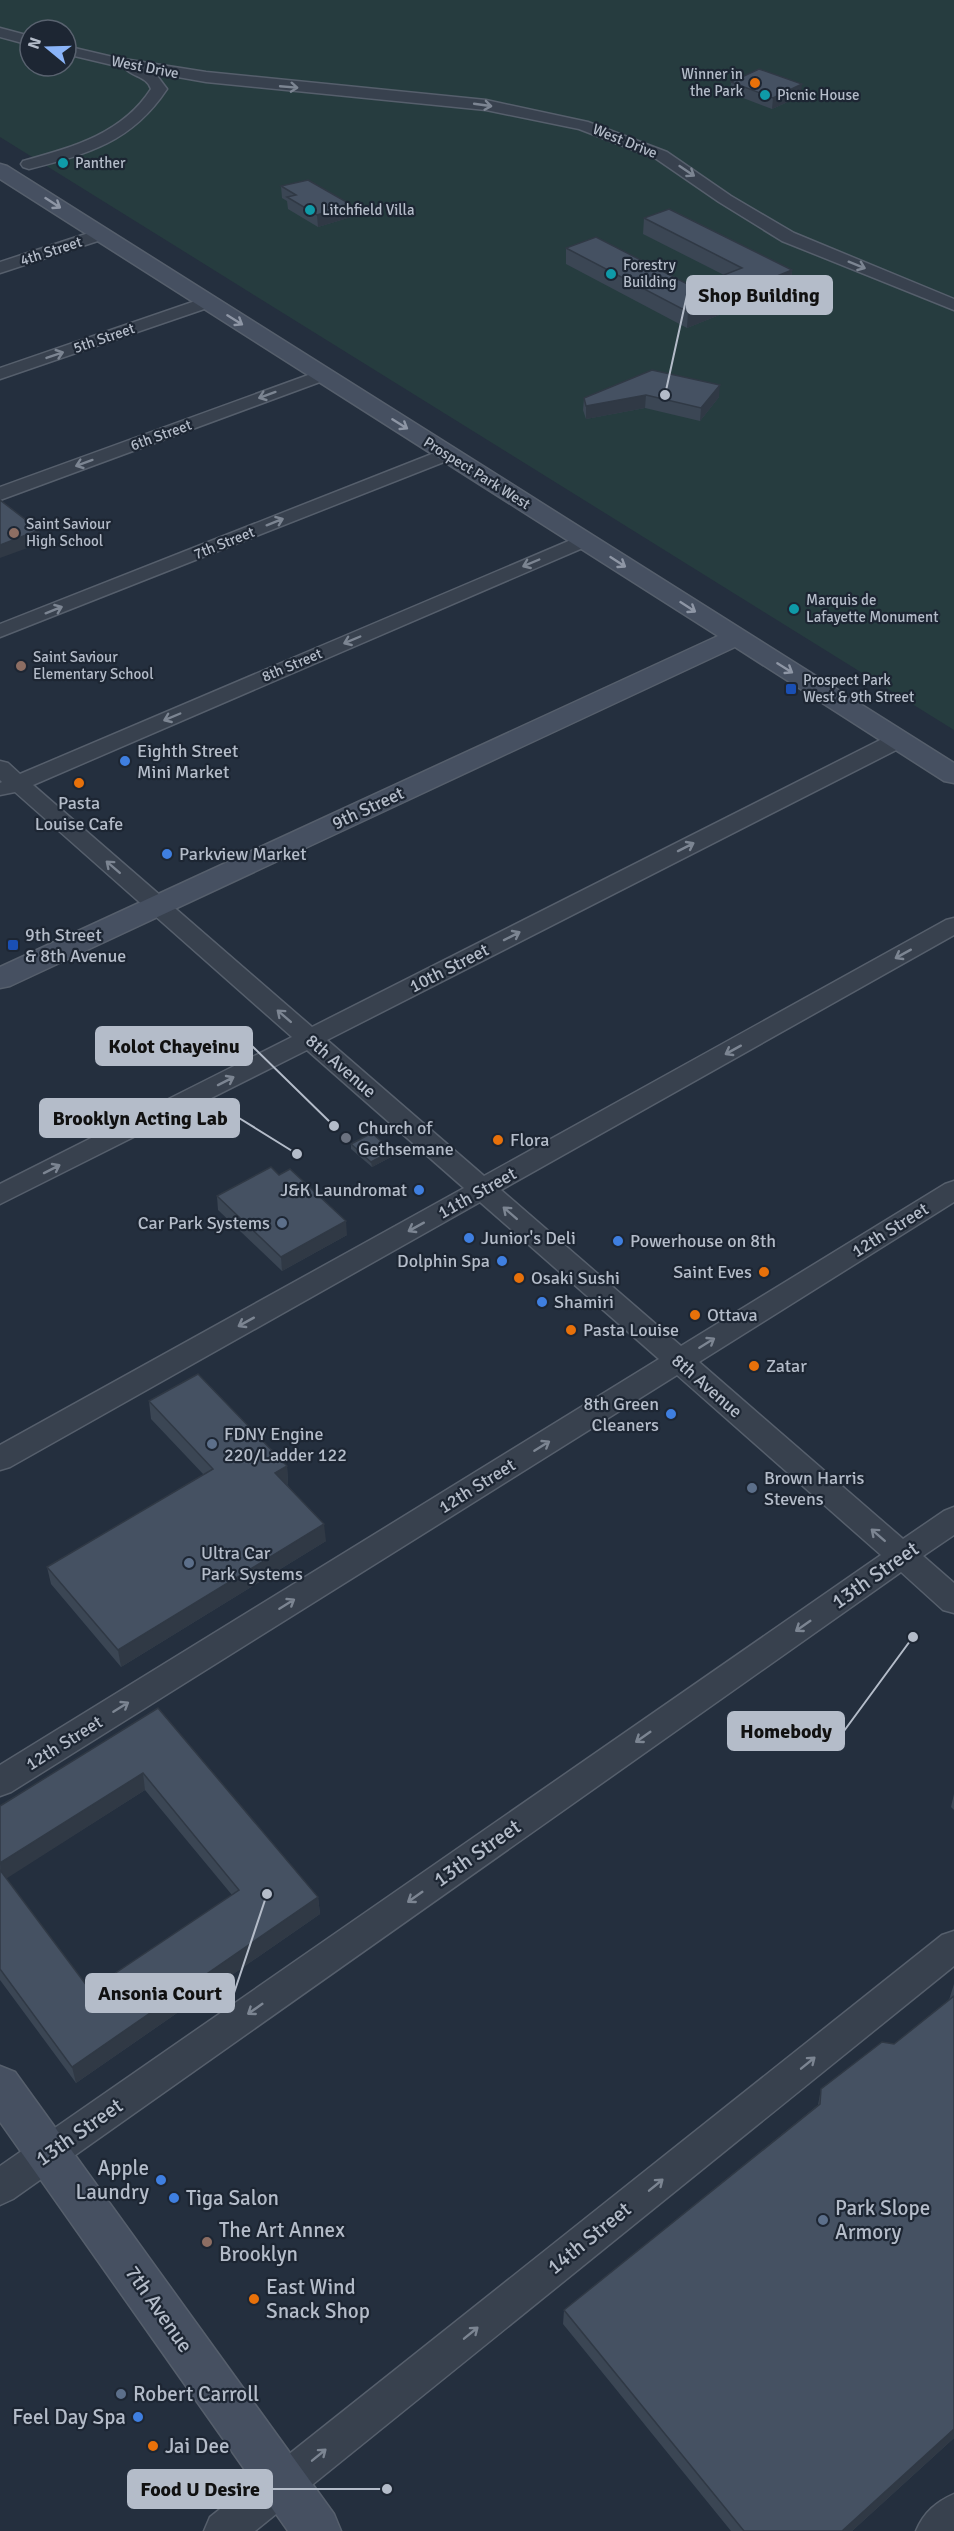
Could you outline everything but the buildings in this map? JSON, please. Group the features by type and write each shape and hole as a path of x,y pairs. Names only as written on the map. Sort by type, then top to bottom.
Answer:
{"street":[{"path":"0,32 18,37"},
{"name":"West Drive","path":"78,53 206,78 486,105 559,118 609,133 662,155 725,199 788,237 954,305"},
{"path":"117,62 146,74 158,84 159,89 143,114"},
{"name":"West Drive","path":"191,90 261,84"},
{"name":"West Drive","path":"29,164 78,149 112,135 170,97"},
{"name":"Prospect Park West","path":"1,172 954,775"},
{"name":"4th Street","path":"0,268 101,234"},
{"name":"5th Street","path":"0,374 207,302"},
{"name":"6th Street","path":"0,494 322,375"},
{"name":"7th Street","path":"0,632 447,454"},
{"name":"8th Street","path":"9,787 585,540"},
{"name":"9th Street","path":"0,979 736,637"},
{"name":"10th Street","path":"0,1195 898,740"},
{"name":"8th Avenue","path":"0,768 9,787 158,905 954,1601"},
{"name":"11th Street","path":"0,1460 954,925"},
{"name":"12th Street","path":"0,1782 954,1190"},
{"name":"13th Street","path":"0,2187 954,1520"},
{"name":"14th Street","path":"224,2531 954,1946"},
{"name":"7th Avenue","path":"0,2086 317,2531"},
{"path":"936,2531 954,2514"}],"green space":[{"path":"0,0 954,0 954,730 0,137"}],"place":[{"name":"Winner in the Park","path":"755,83"},
{"name":"Picnic House","path":"765,95"},
{"name":"Panther","path":"63,163"},
{"name":"Litchfield Villa","path":"310,210"},
{"name":"Forestry Building","path":"611,274"},
{"name":"Shop Building","path":"665,395"},
{"name":"Saint Saviour High School","path":"14,533"},
{"name":"Marquis de Lafayette Monument","path":"794,609"},
{"name":"Saint Saviour Elementary School","path":"21,666"},
{"name":"Prospect Park West & 9th Street","path":"791,689"},
{"name":"Eighth Street Mini Market","path":"125,761"},
{"name":"Pasta Louise Cafe","path":"79,783"},
{"name":"Parkview Market","path":"167,854"},
{"name":"9th Street & 8th Avenue","path":"13,945"},
{"name":"Kolot Chayeinu","path":"334,1126"},
{"name":"Church of Gethsemane","path":"346,1138"},
{"name":"Flora","path":"498,1140"},
{"name":"Brooklyn Acting Lab","path":"297,1154"},
{"name":"J&K Laundromat","path":"419,1190"},
{"name":"Car Park Systems","path":"282,1223"},
{"name":"Junior's Deli","path":"469,1238"},
{"name":"Powerhouse on 8th","path":"618,1241"},
{"name":"Dolphin Spa","path":"502,1261"},
{"name":"Saint Eves","path":"764,1272"},
{"name":"Osaki Sushi","path":"519,1278"},
{"name":"Shamiri","path":"542,1302"},
{"name":"Ottava","path":"695,1315"},
{"name":"Pasta Louise","path":"571,1330"},
{"name":"Zatar","path":"754,1366"},
{"name":"8th Green Cleaners","path":"671,1414"},
{"name":"FDNY Engine 220/Ladder 122","path":"212,1444"},
{"name":"Brown Harris Stevens","path":"752,1488"},
{"name":"Ultra Car Park Systems","path":"189,1563"},
{"name":"Homebody","path":"913,1637"},
{"name":"Ansonia Court","path":"267,1894"},
{"name":"Apple Laundry","path":"161,2180"},
{"name":"Tiga Salon","path":"174,2198"},
{"name":"Park Slope Armory","path":"823,2220"},
{"name":"The Art Annex Brooklyn","path":"207,2242"},
{"name":"East Wind Snack Shop","path":"254,2299"},
{"name":"Robert Carroll","path":"121,2394"},
{"name":"Feel Day Spa","path":"138,2417"},
{"name":"Jai Dee","path":"153,2446"},
{"name":"Food U Desire","path":"387,2489"}]}
